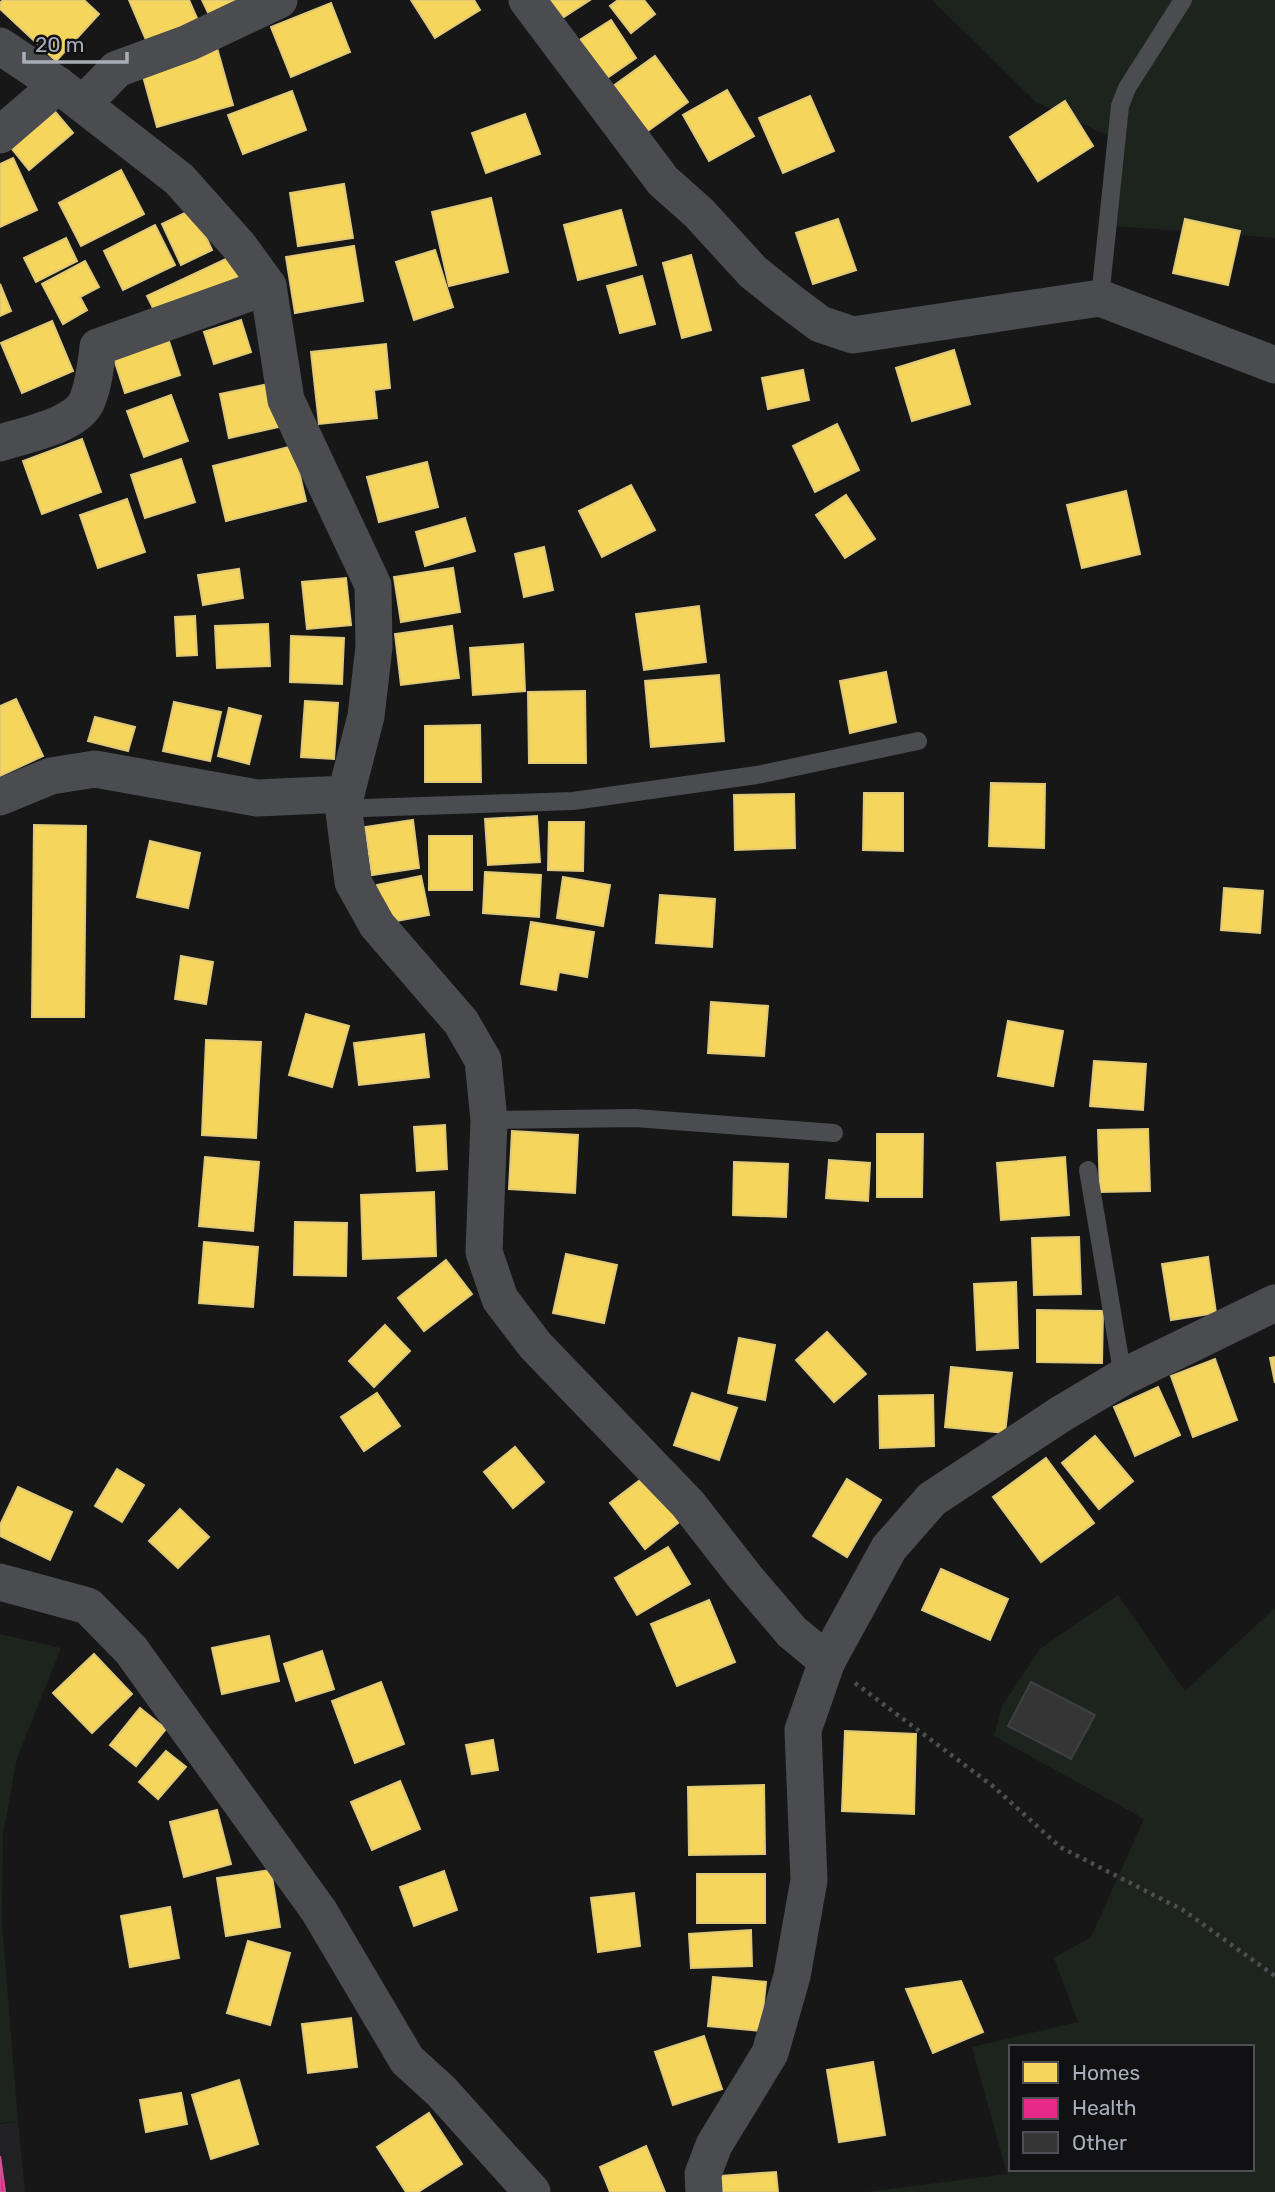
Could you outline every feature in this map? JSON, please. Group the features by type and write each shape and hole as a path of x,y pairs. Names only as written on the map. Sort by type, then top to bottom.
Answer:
{"street":[{"path":"0,135 117,69 188,43 279,0"},
{"path":"527,0 663,181 699,213 753,272 820,324 853,335 1100,298 1275,365"},
{"path":"0,46 70,94 179,179 239,246 268,286 286,400 373,585 374,647 366,716 345,803 353,882 377,925 461,1023 483,1060 489,1119 484,1252 500,1299 535,1345 688,1504 745,1577 793,1632 827,1661"},
{"path":"0,443 64,423 87,403 98,347 268,286"},
{"path":"0,797 51,776 95,769 257,798 345,803"},
{"path":"704,2192 704,2174 714,2145 770,2053 792,1976 809,1880 803,1730 827,1661 889,1548 932,1499 1061,1413 1123,1377 1275,1303"},
{"path":"0,1582 88,1606 131,1650 319,1911 407,2060 441,2091 532,2192"}],"lane":[{"path":"1100,298 1120,106 1127,88 1183,0"},
{"path":"345,803 364,808 573,801 757,775 918,741"},
{"path":"489,1119 635,1118 834,1133"},
{"path":"1088,1170 1123,1377"}],"path":[{"path":"827,1661 994,1787 1060,1847 1183,1910 1275,1976"}],"shaded area":[{"path":"932,0 1275,0 1275,238 1101,225 1109,136 1036,102"},
{"path":"1118,1595 1185,1691 1275,1608 1275,2192 866,2192 1007,2174 972,2047 1078,2022 1054,1958 1091,1937 1144,1819 994,1736 1002,1706 1040,1649"},
{"path":"0,1634 61,1648 17,1758 3,1834 2,1924 18,2121 0,2123"},
{"path":"18,2121 25,2192 0,2192 0,2124"}],"building: Homes":[{"path":"3,0 84,0 99,14 56,61 0,9"},
{"path":"129,0 189,0 200,25 149,47"},
{"path":"202,0 253,0 212,21"},
{"path":"411,0 474,0 480,10 435,38"},
{"path":"543,0 590,0 556,22"},
{"path":"618,0 644,0 655,14 631,33 610,6"},
{"path":"331,3 350,52 291,77 271,27"},
{"path":"611,20 636,58 604,80 578,41"},
{"path":"217,48 233,105 157,127 141,69"},
{"path":"655,56 688,102 642,135 609,89"},
{"path":"727,90 754,136 709,161 683,115"},
{"path":"292,91 306,130 243,154 228,115"},
{"path":"810,96 834,151 783,173 759,118"},
{"path":"1065,101 1093,146 1038,181 1010,137"},
{"path":"52,108 73,133 29,170 8,144"},
{"path":"525,114 540,154 486,173 472,133"},
{"path":"13,158 37,210 0,227 0,164"},
{"path":"121,170 144,214 81,246 59,203"},
{"path":"344,184 353,238 298,246 290,193"},
{"path":"491,198 508,272 449,286 432,212"},
{"path":"193,209 212,250 181,265 162,224"},
{"path":"621,210 636,265 578,280 564,225"},
{"path":"838,219 856,270 813,284 796,233"},
{"path":"1185,219 1240,231 1228,285 1173,273"},
{"path":"155,225 175,265 123,290 104,251"},
{"path":"66,238 77,261 36,282 24,258"},
{"path":"354,246 363,301 295,313 286,257"},
{"path":"435,250 453,307 414,320 396,262"},
{"path":"691,255 711,330 682,338 663,263"},
{"path":"230,257 242,282 160,322 147,296"},
{"path":"85,261 99,287 80,297 87,310 63,324 42,284"},
{"path":"642,276 655,324 620,333 607,286"},
{"path":"0,284 11,311 0,316"},
{"path":"241,320 251,352 214,364 204,332"},
{"path":"52,321 73,371 22,393 1,343"},
{"path":"166,332 180,375 125,393 111,350"},
{"path":"386,344 390,388 374,390 377,418 319,424 311,352"},
{"path":"954,350 970,404 912,421 896,368"},
{"path":"803,370 809,400 768,409 762,378"},
{"path":"273,383 283,426 229,438 220,394"},
{"path":"171,395 188,441 144,457 127,411"},
{"path":"837,424 859,470 815,492 793,446"},
{"path":"82,439 101,492 42,514 23,461"},
{"path":"293,446 306,501 226,521 213,466"},
{"path":"181,459 195,502 145,518 131,475"},
{"path":"427,462 438,507 379,522 367,477"},
{"path":"631,485 655,530 602,557 579,511"},
{"path":"1126,491 1140,554 1082,568 1067,505"},
{"path":"846,495 875,539 845,558 816,515"},
{"path":"127,499 145,552 98,568 80,515"},
{"path":"465,518 475,551 425,566 416,532"},
{"path":"544,547 553,590 524,597 515,554"},
{"path":"453,568 460,612 401,622 394,577"},
{"path":"239,569 243,598 203,605 198,575"},
{"path":"346,578 351,625 307,629 302,582"},
{"path":"699,606 706,662 644,670 636,614"},
{"path":"195,616 197,655 177,656 175,617"},
{"path":"268,624 270,666 217,668 215,626"},
{"path":"452,626 459,678 401,685 395,634"},
{"path":"291,636 344,638 342,684 290,682"},
{"path":"523,644 525,691 473,695 470,648"},
{"path":"886,672 896,722 850,733 840,681"},
{"path":"719,675 724,741 651,747 645,681"},
{"path":"585,691 586,763 529,763 528,692"},
{"path":"16,699 43,756 0,776 0,706"},
{"path":"305,701 338,703 334,759 301,757"},
{"path":"174,702 221,712 210,761 163,751"},
{"path":"229,708 261,716 249,764 218,756"},
{"path":"95,717 135,727 128,751 88,741"},
{"path":"480,725 481,782 425,782 425,726"},
{"path":"991,783 1045,784 1044,848 989,846"},
{"path":"864,793 903,793 903,851 863,850"},
{"path":"794,794 795,848 735,850 734,795"},
{"path":"537,816 540,862 488,865 485,819"},
{"path":"413,820 419,868 372,875 365,827"},
{"path":"549,822 584,822 583,871 548,870"},
{"path":"34,825 86,826 84,1017 32,1017"},
{"path":"429,836 472,836 472,890 429,890"},
{"path":"150,841 200,853 188,908 137,897"},
{"path":"485,872 541,875 539,917 483,913"},
{"path":"421,876 429,915 385,923 377,885"},
{"path":"563,877 610,885 603,926 557,918"},
{"path":"1224,888 1263,891 1260,933 1221,930"},
{"path":"660,895 715,899 712,947 656,943"},
{"path":"531,922 594,932 587,977 559,972 556,990 521,984"},
{"path":"181,956 213,962 206,1004 175,999"},
{"path":"711,1002 768,1006 764,1056 708,1053"},
{"path":"306,1014 349,1026 332,1087 289,1075"},
{"path":"1008,1021 1063,1031 1053,1086 998,1076"},
{"path":"424,1034 429,1077 359,1085 354,1043"},
{"path":"206,1040 261,1042 256,1138 202,1135"},
{"path":"1094,1061 1146,1064 1143,1110 1090,1106"},
{"path":"445,1125 447,1169 417,1171 414,1127"},
{"path":"1148,1129 1150,1191 1100,1192 1098,1130"},
{"path":"512,1131 578,1135 575,1193 509,1189"},
{"path":"877,1134 923,1134 922,1197 877,1197"},
{"path":"205,1157 259,1162 253,1231 199,1226"},
{"path":"1065,1157 1069,1215 1001,1220 997,1163"},
{"path":"829,1160 870,1163 868,1201 826,1198"},
{"path":"734,1162 788,1164 786,1217 733,1215"},
{"path":"434,1192 436,1256 363,1259 361,1195"},
{"path":"295,1222 347,1223 346,1276 294,1275"},
{"path":"1079,1237 1081,1294 1034,1295 1032,1238"},
{"path":"204,1242 258,1247 253,1307 199,1303"},
{"path":"566,1254 617,1265 604,1323 553,1313"},
{"path":"1208,1257 1216,1313 1171,1320 1162,1264"},
{"path":"446,1260 472,1294 424,1331 398,1298"},
{"path":"1016,1282 1018,1348 977,1350 974,1284"},
{"path":"1037,1310 1103,1311 1102,1363 1037,1362"},
{"path":"385,1325 410,1351 374,1387 349,1361"},
{"path":"827,1332 866,1374 834,1402 796,1360"},
{"path":"739,1338 775,1345 765,1400 728,1393"},
{"path":"1275,1357 1275,1383 1270,1358"},
{"path":"1215,1359 1237,1420 1193,1437 1171,1376"},
{"path":"951,1367 1012,1373 1005,1433 945,1427"},
{"path":"1158,1387 1180,1435 1135,1456 1114,1407"},
{"path":"377,1393 400,1426 364,1451 341,1417"},
{"path":"692,1393 737,1408 719,1460 674,1445"},
{"path":"933,1395 934,1446 880,1448 879,1396"},
{"path":"1095,1436 1133,1481 1099,1509 1062,1463"},
{"path":"515,1447 544,1482 513,1508 484,1472"},
{"path":"1046,1458 1094,1523 1041,1562 993,1497"},
{"path":"117,1469 144,1485 122,1522 95,1506"},
{"path":"648,1474 683,1519 645,1549 610,1503"},
{"path":"847,1479 881,1500 847,1557 813,1536"},
{"path":"18,1487 72,1512 50,1560 0,1536 0,1525"},
{"path":"180,1509 209,1537 178,1568 149,1541"},
{"path":"668,1547 690,1584 637,1615 615,1578"},
{"path":"941,1569 1008,1599 990,1640 922,1610"},
{"path":"709,1600 735,1662 677,1686 651,1624"},
{"path":"269,1636 279,1681 222,1694 212,1648"},
{"path":"322,1651 334,1689 296,1701 284,1664"},
{"path":"94,1654 132,1694 92,1733 53,1693"},
{"path":"381,1682 404,1744 355,1763 332,1701"},
{"path":"140,1708 166,1729 136,1766 110,1745"},
{"path":"845,1731 916,1734 914,1814 842,1811"},
{"path":"493,1740 498,1770 472,1774 466,1745"},
{"path":"166,1751 186,1767 158,1799 139,1782"},
{"path":"400,1781 420,1829 372,1850 351,1802"},
{"path":"764,1785 765,1854 689,1855 688,1787"},
{"path":"217,1810 231,1864 184,1877 170,1822"},
{"path":"271,1870 280,1927 226,1936 217,1878"},
{"path":"444,1871 457,1910 414,1926 400,1887"},
{"path":"697,1874 765,1874 765,1923 697,1923"},
{"path":"634,1893 640,1946 598,1952 591,1898"},
{"path":"170,1907 179,1958 130,1967 121,1916"},
{"path":"751,1930 752,1966 691,1968 689,1934"},
{"path":"248,1941 290,1953 270,2025 227,2013"},
{"path":"713,1977 766,1982 761,2031 708,2026"},
{"path":"961,1981 983,2032 933,2053 906,1989"},
{"path":"351,2018 357,2067 308,2073 302,2024"},
{"path":"704,2036 722,2089 673,2105 655,2052"},
{"path":"873,2062 885,2135 839,2142 827,2070"},
{"path":"239,2080 258,2144 211,2159 192,2095"},
{"path":"181,2093 187,2124 146,2132 140,2100"},
{"path":"429,2113 462,2164 418,2192 406,2192 377,2147"},
{"path":"646,2146 665,2192 610,2192 600,2167"},
{"path":"776,2172 778,2192 723,2192 721,2176"}],"building: Health":[{"path":"0,2156 5,2192 0,2192"}],"building: Other":[{"path":"1031,1682 1095,1715 1071,1759 1008,1726"}]}
